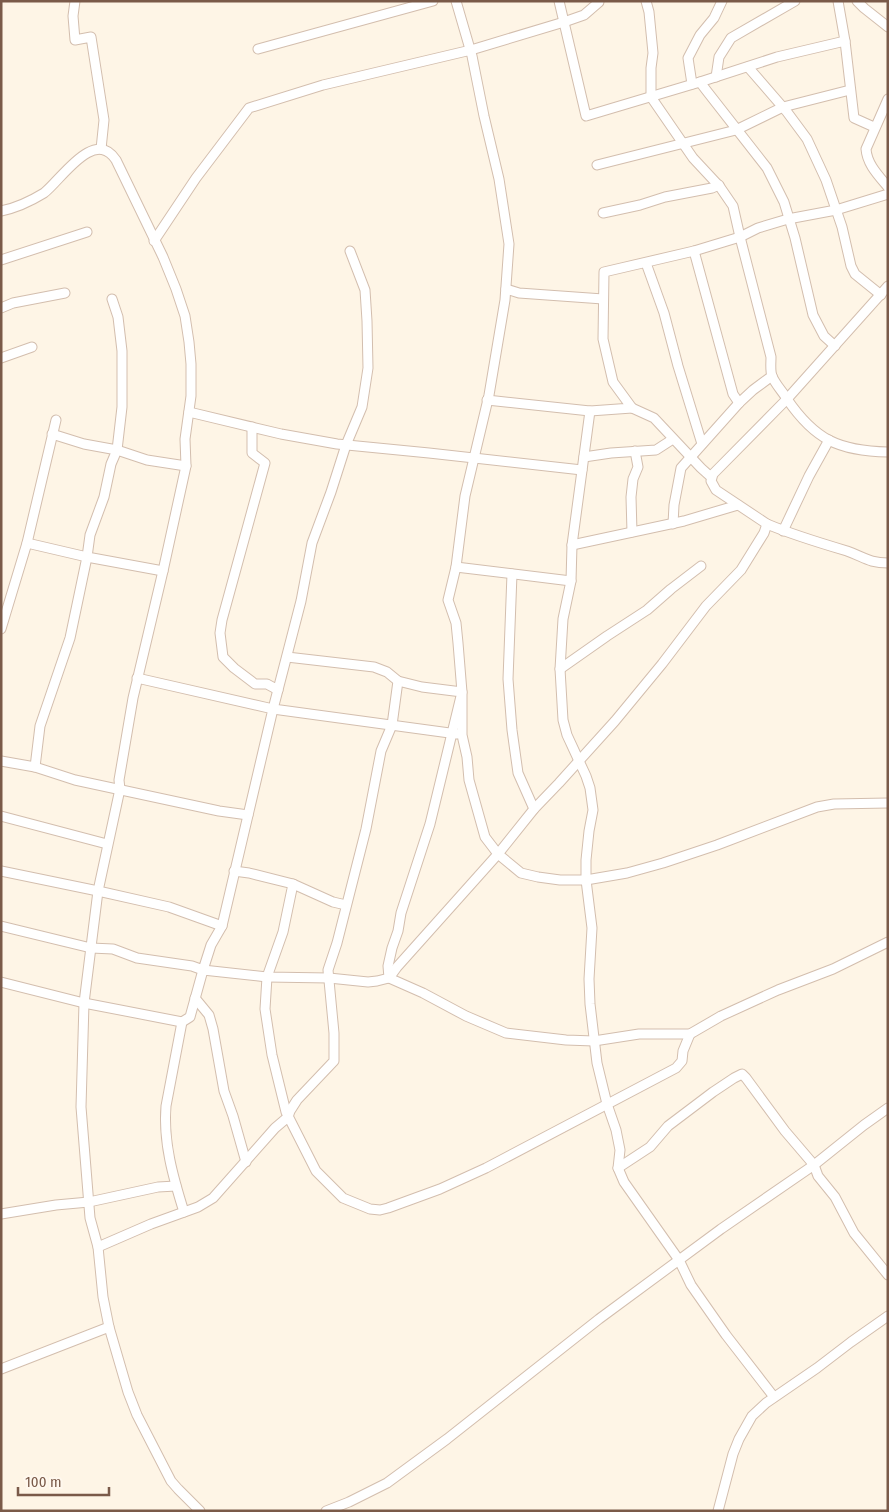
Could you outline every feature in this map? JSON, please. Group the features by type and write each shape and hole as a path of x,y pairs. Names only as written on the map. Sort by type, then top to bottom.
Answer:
{"street":[{"path":"75,1 73,16 75,40 91,37 104,120 101,149"},
{"path":"258,49 433,1"},
{"path":"456,1 471,50 499,179 509,244 506,289 487,400 465,496 456,567 448,600 456,623 462,692 462,735 467,757 469,780 484,838 498,854 521,873 538,878 586,880 627,873 664,863 817,808 834,804 888,804"},
{"path":"559,1 586,116 777,57 845,42"},
{"path":"646,1 649,12 653,53 651,97 693,158 719,185 733,206 771,357 772,376 796,412 821,436 836,444 852,449 868,452 888,452"},
{"path":"722,1 714,18 700,35 688,58 696,83 767,168 784,202 814,315 824,336 835,346"},
{"path":"716,77 718,57 731,38 795,1"},
{"path":"838,1 854,118 874,127"},
{"path":"858,1 874,17 888,27"},
{"path":"154,241 196,178 249,108 323,85 471,50 564,22 584,15 599,2"},
{"path":"748,67 783,107 807,139 826,180 842,227 851,266 855,274 881,295"},
{"path":"596,166 736,130 783,107 850,90"},
{"path":"888,99 866,148 866,156 870,164 888,187"},
{"path":"1,211 15,208 43,193 78,159 90,152 101,149 112,154 163,257 185,316 189,342 191,396 185,438 186,466 137,678 119,780 120,789 98,891 84,1003 81,1107 90,1218 98,1247 103,1297 117,1358 137,1415 171,1481 200,1511"},
{"path":"603,213 719,185"},
{"path":"888,194 836,210 788,219 758,228 740,237 694,251 604,272 604,339 613,382 632,408 654,418 711,478 716,490 767,524 802,538 850,552 874,563 888,563"},
{"path":"1,260 87,232"},
{"path":"1,982 84,1003 182,1022 190,1017 210,945 222,926 273,709 288,657 312,543 346,445 362,407 368,368 365,290 350,251"},
{"path":"694,251 731,388 739,404"},
{"path":"646,263 664,313 702,444"},
{"path":"711,478 749,436 788,398 888,286"},
{"path":"506,289 519,293 604,299"},
{"path":"1,308 13,303 65,293"},
{"path":"35,767 40,726 70,638 90,535 104,497 117,450 122,408 122,351 118,317 112,299"},
{"path":"1,358 32,347"},
{"path":"673,524 674,505 681,468 739,404 753,390 772,376"},
{"path":"487,400 590,412 632,408"},
{"path":"189,412 252,427 346,445 582,470"},
{"path":"590,412 572,545 571,581 563,619 560,668 563,720 567,735 590,788 593,810 586,860 586,880 592,928 589,979 597,1063 607,1104 616,1130 620,1150 618,1168 624,1182 679,1260 691,1285 726,1335 774,1397"},
{"path":"1,629 27,543 56,420"},
{"path":"252,427 252,453 266,463 220,633 223,657 234,668 255,684 267,684 278,690"},
{"path":"52,434 84,444 117,450 147,460 186,466"},
{"path":"584,457 656,450 673,439"},
{"path":"783,531 809,476 829,440"},
{"path":"632,532 631,497 633,479 638,466 636,451"},
{"path":"572,545 673,524 738,505"},
{"path":"389,978 498,854 534,809 615,721 706,606 741,570 764,534 767,524"},
{"path":"27,543 87,557 163,571"},
{"path":"560,668 647,610 701,566"},
{"path":"456,567 571,581"},
{"path":"512,574 508,679 512,730 518,773 534,809"},
{"path":"288,657 374,667 387,672 398,681 422,687 462,692"},
{"path":"137,678 273,709 462,735"},
{"path":"98,1247 184,1212 213,1198 275,1128 288,1117 297,1100 334,1061 334,1033 328,970 366,829 381,751 392,725 398,681"},
{"path":"389,978 388,966 392,948 398,931 401,913 430,824 462,692"},
{"path":"1,761 35,767 75,780 219,812 248,815"},
{"path":"1,816 108,844"},
{"path":"1,871 169,908 222,926"},
{"path":"234,871 293,884 334,902 346,905"},
{"path":"293,884 282,932 267,977 265,1009 272,1055 288,1117 316,1171 342,1198 357,1205 380,1210 388,1208 440,1189 478,1171 676,1068 682,1061 683,1050 689,1041 690,1034"},
{"path":"1,926 90,948 113,949 137,958 192,966 203,970 267,977 329,978 368,982 389,978 423,993 466,1016 506,1033 594,1042 639,1034 690,1034 721,1016 778,990 833,969 888,942"},
{"path":"195,998 208,1015 213,1029 224,1091 246,1162"},
{"path":"182,1022 165,1117 169,1154 184,1212"},
{"path":"618,1168 650,1147 668,1126 690,1109 742,1074 814,1166 818,1176 835,1198 854,1233 888,1275"},
{"path":"326,1511 387,1483 448,1439 589,1326 787,1183 814,1166 888,1108"},
{"path":"1,1214 89,1202 158,1187 176,1186"},
{"path":"718,1511 738,1439 752,1416 774,1397 888,1316"},
{"path":"1,1369 109,1327"}]}
